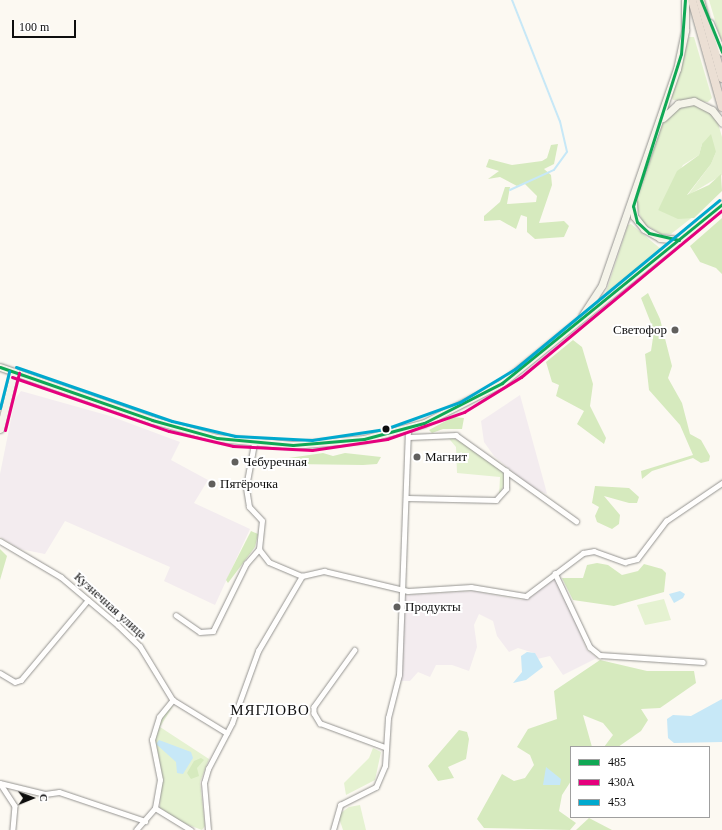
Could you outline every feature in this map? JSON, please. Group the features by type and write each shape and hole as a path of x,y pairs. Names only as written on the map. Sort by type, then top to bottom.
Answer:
{"highway":[{"path":"692,0 722,107"},
{"path":"701,0 722,78"}],"main road":[{"path":"570,331 597,295 634,196 682,50 685,0"},
{"path":"701,0 722,52"},
{"path":"658,125 669,109 687,101 708,106 722,124"},
{"path":"634,196 634,216 644,229 660,238 679,240"},
{"path":"0,367 171,426 254,444 330,444 408,428 442,416 487,392 570,331 722,204"},
{"path":"0,429 14,372"}],"street":[{"path":"333,830 340,805 372,790 380,780 398,682 408,498 408,428"},
{"path":"409,437 456,435 576,521"},
{"path":"176,615 200,632 213,631 238,578 259,549 263,525 249,507 246,487 254,444"},
{"path":"408,498 496,500 506,489 506,471"},
{"path":"259,549 272,564 302,576 334,572 402,589 471,587 526,596 583,553 594,551 625,562 637,559 666,521 722,484"},
{"name":"Кузнечная улица","path":"0,541 61,577 140,646 172,700 227,733"},
{"path":"555,573 590,647 600,655 703,662"},
{"path":"208,830 205,776 227,733 258,651 302,576"},
{"path":"0,673 15,682 21,680 88,600"},
{"path":"355,650 314,707 314,713 320,723 385,747"},
{"path":"136,830 155,808 160,780 152,740 159,718 172,700"},
{"path":"13,830 15,806 0,783 45,794 59,792 145,821"},
{"path":"155,808 191,830"}],"shaded area":[{"path":"21,391 110,416 180,442 171,460 208,480 194,503 250,529 215,605 164,581 170,567 65,521 45,554 20,549 0,537 0,474 15,399"},
{"path":"520,395 547,494 532,488 494,456 484,442 481,421"},
{"path":"554,578 559,583 587,650 597,658 563,675 550,656 537,659 534,653 518,648 509,652 497,636 493,621 479,614 474,625 477,647 469,671 452,665 436,665 430,677 418,672 410,681 401,681 405,595 474,591 521,600 532,596"}],"green space":[{"path":"709,0 722,0 722,40 720,37"},
{"path":"689,37 694,37 712,98 708,102 673,100 671,95"},
{"path":"695,104 707,110 717,120 722,137 722,175 687,196 711,164 716,152 702,144 699,155 683,165 658,210 698,213 671,234 661,234 643,223 636,204 665,116 681,105"},
{"path":"711,134 716,152 711,164 687,195 709,185 721,174 722,191 694,218 678,219 658,210 677,171 699,155 702,144"},
{"path":"558,144 554,164 544,169 551,175 552,185 539,223 564,221 569,226 564,237 535,239 527,232 527,217 521,215 516,229 500,220 484,221 484,216 500,202 505,187 510,187 507,204 536,202 537,196 524,183 517,186 500,177 488,179 499,171 486,167 489,159 512,165 542,161 547,158 551,145"},
{"path":"722,218 722,274 716,268 700,262 690,246"},
{"path":"631,224 662,250 604,298 628,225"},
{"path":"648,293 660,319 672,366 668,378 682,403 690,434 701,440 710,456 709,461 701,463 693,458 652,471 642,479 641,471 693,455 680,425 649,390 645,354 651,351 654,331 641,298"},
{"path":"573,340 582,347 593,384 590,406 606,438 604,444 577,424 584,411 556,396 559,385 552,382 546,362"},
{"path":"453,417 464,418 462,429 443,429 432,433 429,430"},
{"path":"446,435 472,447 503,472 505,482 499,496 500,477 457,473 456,447"},
{"path":"323,453 333,456 345,453 381,457 377,464 363,465 292,464 275,460"},
{"path":"595,486 629,488 639,497 637,503 629,503 604,496 620,515 619,524 612,529 597,522 595,516 599,507 592,503"},
{"path":"251,531 258,534 255,547 228,583 226,580"},
{"path":"0,549 7,556 0,580"},
{"path":"597,563 608,565 622,575 638,571 644,564 662,569 666,573 664,592 614,606 573,600 562,578 583,578 587,565"},
{"path":"664,599 671,620 645,625 637,605"},
{"path":"600,660 647,671 694,671 696,683 660,708 641,709 648,720 641,731 619,746 605,746 613,735 603,723 583,715 592,746 570,746 570,783 562,795 559,811 576,823 570,830 484,828 477,819 502,774 514,781 525,778 534,765 530,755 517,747 528,729 557,719 554,691"},
{"path":"169,706 173,706 160,727 209,759 200,782 205,826 202,830 178,821 160,808 161,779 153,741 160,720"},
{"path":"459,730 467,732 469,739 466,759 448,767 454,778 438,781 428,766"},
{"path":"373,748 381,752 375,780 346,795 344,783 369,758"},
{"path":"201,758 204,760 197,768 199,776 191,779 187,773 194,761"},
{"path":"360,805 366,830 343,830 338,815 349,807"},
{"path":"589,818 612,830 576,830"}],"water":[{"path":"680,591 685,594 683,598 674,603 669,594"},
{"path":"527,652 535,653 543,667 526,680 513,683 522,672 521,656"},
{"path":"722,699 722,742 674,743 668,738 667,719 673,715 691,716"},
{"path":"159,740 191,752 193,758 183,774 177,773 176,762 156,744"},
{"path":"546,767 561,779 560,785 543,785"}],"waterway":[{"path":"510,190 554,170 567,152 560,122 512,0"}],"transit line":[{"name":"485","path":"679,240 649,233 637,222 633,206 681,54 685,0"},
{"name":"485","path":"701,0 722,52"},
{"name":"453","path":"16,367 172,421 235,436 312,440 385,429 460,402 515,369 719,200"},
{"name":"485","path":"0,367 152,420 217,438 293,445 364,439 424,423 502,383 722,204"},
{"name":"430А","path":"12,377 169,431 233,446 312,450 387,439 464,412 521,377 722,210"},
{"name":"453","path":"0,408 9,371"},
{"name":"430А","path":"5,430 19,373"}],"place":[{"name":"Светофор","path":"675,330"},
{"name":"Магнит","path":"417,457"},
{"name":"Чебуречная","path":"235,462"},
{"name":"Пятёрочка","path":"212,484"},
{"name":"Продукты","path":"397,607"}],"district":[{"name":"МЯГЛОВО","path":"270,711"}]}
